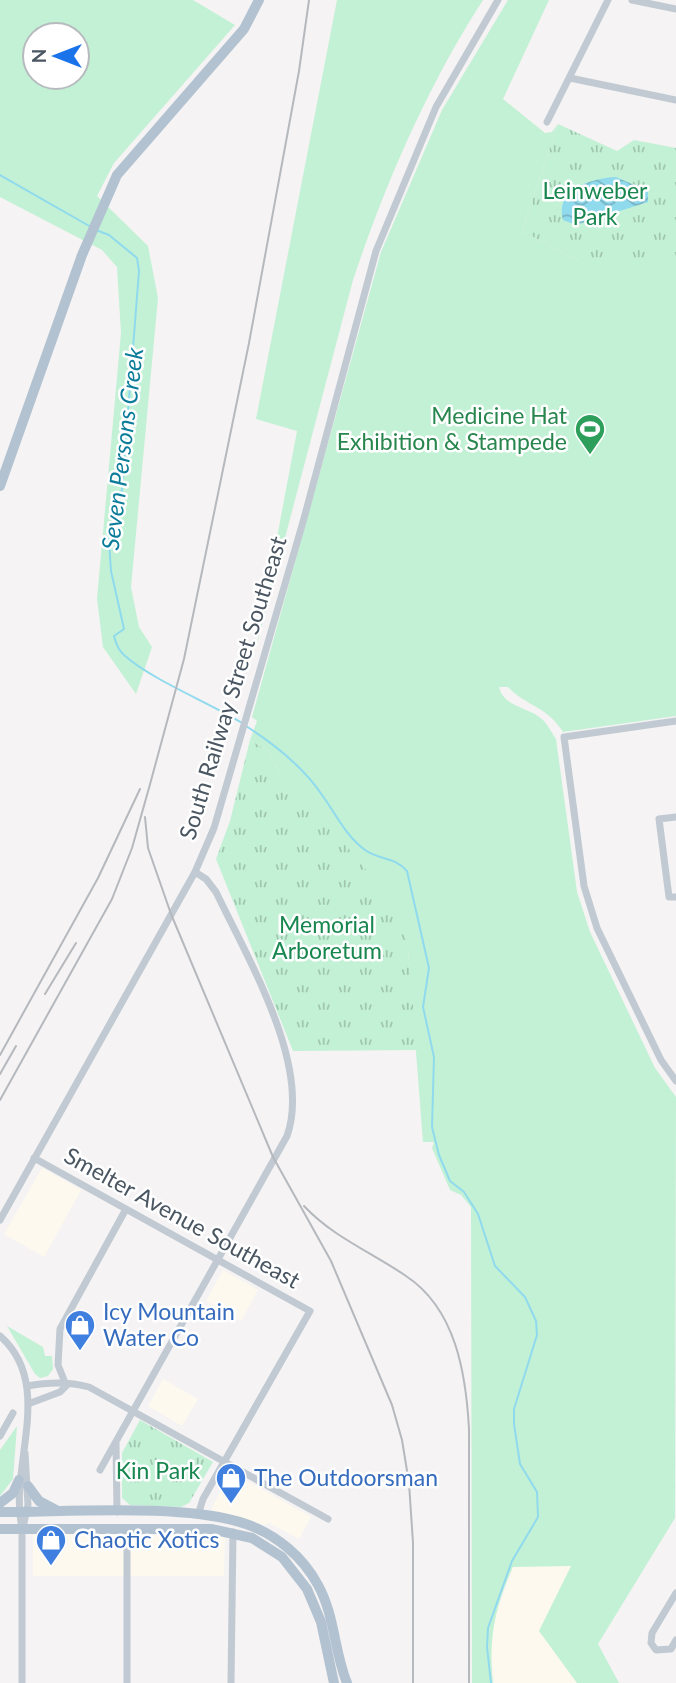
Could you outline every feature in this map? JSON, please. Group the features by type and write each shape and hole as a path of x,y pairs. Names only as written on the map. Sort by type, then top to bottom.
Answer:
{"main road":[{"path":"0,486 94,222 117,175 244,29 259,0"},
{"path":"0,1503 24,1483 43,1504 67,1513"},
{"path":"0,1512 198,1515 247,1524 276,1539 312,1598 334,1683"},
{"path":"0,1528 233,1532 287,1554 312,1575 325,1600 346,1683"}],"street":[{"name":"South Railway Street Southeast","path":"0,1220 195,872 214,828 303,522 356,318 391,210 436,107 498,0"},
{"path":"547,122 608,0"},
{"path":"632,0 676,9"},
{"path":"570,78 676,100"},
{"path":"676,721 564,737 584,886 597,928 661,1060 676,1081"},
{"path":"676,817 659,819 669,897 676,897"},
{"path":"100,1471 286,1136 294,1096 287,1055 242,948 213,886 195,872"},
{"name":"Smelter Avenue Southeast","path":"34,1158 310,1311 225,1461"},
{"path":"67,1385 58,1365 60,1329 126,1209"},
{"path":"0,1336 16,1355 27,1386 22,1528 22,1683"},
{"path":"27,1386 55,1381 89,1387 134,1409 328,1518"},
{"path":"28,1404 60,1392 67,1385"},
{"path":"0,1436 12,1413"},
{"path":"116,1441 117,1512"},
{"path":"198,1515 203,1499 225,1461"},
{"path":"127,1529 127,1683"},
{"path":"231,1683 233,1532"},
{"path":"676,1593 652,1633 651,1643 656,1650 663,1651 671,1649 676,1640"}],"shaded area":[{"path":"42,1168 81,1190 44,1257 4,1234"},
{"path":"223,1270 258,1290 241,1321 206,1301"},
{"path":"163,1379 198,1399 182,1426 148,1406"},
{"path":"230,1471 311,1517 299,1539 269,1523 265,1525 211,1510"},
{"path":"33,1533 221,1536 225,1539 224,1576 33,1576"},
{"path":"513,1566 572,1566 539,1631 577,1683 494,1683 490,1642 493,1623"}],"green space":[{"path":"0,0 193,0 235,25 114,163 97,196 148,246 158,298 131,587 139,627 152,647 136,694 103,647 97,599 121,333 117,267 102,250 0,197"},
{"path":"337,0 483,0 444,67 409,136 353,280 257,644 297,431 256,419"},
{"path":"508,0 549,0 503,99 545,133 552,132 558,124 522,231 581,262 676,262 676,716 563,732 543,711 508,687 499,687 511,703 543,720 556,739 577,892 590,932 655,1068 676,1097 675,1518 598,1644 619,1683 577,1683 539,1631 571,1566 513,1567 494,1624 491,1652 493,1683 472,1683 471,1207 461,1195 450,1190 432,1148 434,1142 423,1142 408,949 307,799 278,770 268,751 250,740 257,721 252,717 381,252 442,110"},
{"name":"Leinweber Park","path":"558,124 617,151 634,140 676,148 676,262 581,262 522,231"},
{"name":"Memorial Arboretum","path":"250,740 268,751 278,770 307,799 394,903 408,949 417,1050 293,1051 216,859 230,821"},
{"path":"7,1326 43,1347 45,1356 52,1356 53,1369 48,1376 40,1378 35,1374"},
{"name":"Kin Park","path":"140,1420 213,1462 189,1503 181,1507 130,1505 122,1498 122,1453"},
{"path":"17,1426 13,1479 0,1496 0,1450"}],"water":[{"path":"616,177 648,191 648,202 576,225 563,220 564,200 570,193 587,183"}],"waterway":[{"name":"Seven Persons Creek","path":"0,175 91,227"},
{"name":"Seven Persons Creek","path":"96,230 109,235 137,258 139,271 122,489 109,541 111,571 124,629 114,636 122,653 149,673 242,723"},
{"name":"Seven Persons Creek","path":"246,726 278,749 306,775 358,844 370,853 397,863 407,871 429,968 423,1007 434,1057 432,1127 439,1155 450,1181 464,1192 478,1214 495,1266 525,1297 536,1321 537,1335 514,1409 514,1424 520,1464 537,1492 538,1517 512,1561 488,1628 491,1683"}],"railway":[{"path":"0,1100 112,899 132,848 149,788 184,659 249,343 299,71 309,0"},
{"path":"0,1055 98,878 140,789"},
{"path":"145,817 148,848 171,914 273,1157 331,1261 392,1405 402,1440 409,1483 413,1543 413,1683"},
{"path":"45,994 76,943"},
{"path":"0,1074 16,1046"},
{"path":"304,1206 327,1227 406,1276 423,1290 437,1306 455,1344 465,1387 469,1429 469,1683"}],"place":[{"name":"Medicine Hat Exhibition & Stampede","path":"590,456"},
{"name":"Icy Mountain Water Co","path":"80,1352"},
{"name":"The Outdoorsman","path":"231,1505"},
{"name":"Chaotic Xotics","path":"51,1567"}]}
